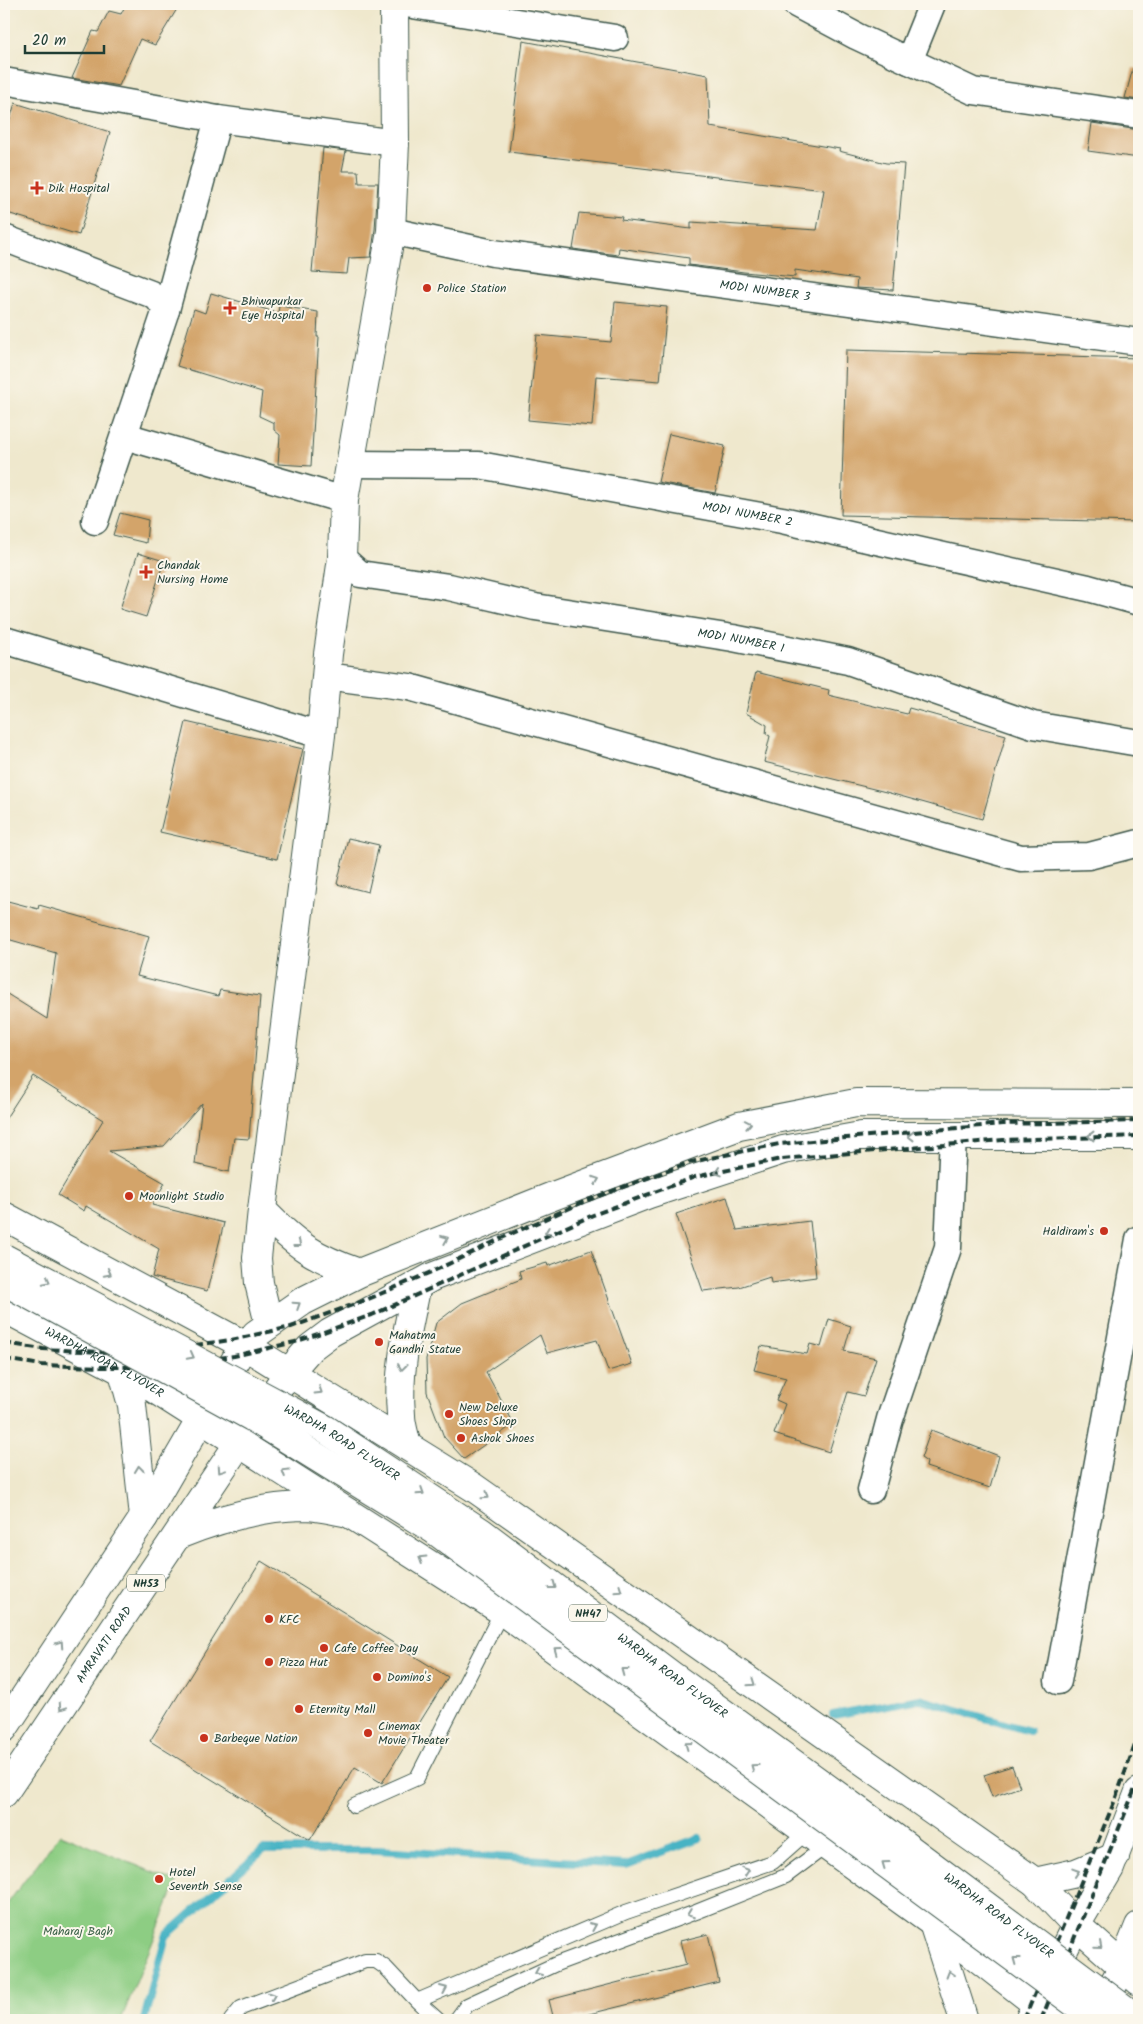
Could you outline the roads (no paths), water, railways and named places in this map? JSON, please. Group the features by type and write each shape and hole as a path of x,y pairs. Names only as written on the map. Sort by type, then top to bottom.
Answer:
{"main road":[{"path":"269,1324 259,1283 257,1258 262,1210 321,735 326,676 342,558 344,500 391,231 395,143 394,4"},
{"path":"253,1351 269,1324 303,1301 359,1273 553,1196 739,1126 856,1104 1139,1104"},
{"name":"AMRAVATI ROAD","path":"4,1793 239,1443 289,1372 310,1348 330,1333 432,1277 650,1194 783,1150 862,1136 1139,1136"},
{"path":"262,1210 286,1234 309,1252 330,1263 359,1273"},
{"path":"4,1216 253,1351 473,1487 1035,1882 1076,1925 1131,1973"},
{"name":"WARDHA ROAD FLYOVER","path":"4,1258 325,1429 481,1532 671,1675 867,1817 1139,2020"},
{"name":"WARDHA ROAD FLYOVER","path":"4,1281 252,1417 433,1529 1096,2020"},
{"path":"407,1446 401,1416 400,1382 404,1350 417,1285"},
{"name":"WARDHA ROAD FLYOVER","path":"4,1308 145,1383 502,1610 933,1924 1032,2012 1057,2020"},
{"name":"NH53","path":"4,1728 144,1517 202,1420 253,1351"},
{"path":"123,1372 132,1405 144,1517"},
{"path":"178,1536 210,1522 274,1508 304,1506 348,1513"},
{"path":"1032,2012 1076,1925 1110,1868 1139,1792"},
{"path":"1035,1882 1076,1873 1115,1857"},
{"path":"933,1924 964,2020"},
{"path":"1096,2020 1131,1973 1139,1926"}],"street":[{"path":"406,4 615,38"},
{"path":"796,4 856,36 973,90 1139,115"},
{"path":"909,61 932,4"},
{"path":"4,82 218,119 395,143"},
{"path":"95,521 166,310 218,119"},
{"name":"MODI NUMBER 3","path":"391,231 493,253 1139,342"},
{"path":"4,238 151,294 158,298 166,310"},
{"path":"125,436 344,500"},
{"name":"MODI NUMBER 2","path":"351,464 479,465 782,520 1088,588 1139,602"},
{"name":"MODI NUMBER 1","path":"342,558 360,574 449,587 535,607 733,638 848,661 1033,725 1139,743"},
{"path":"4,640 321,735"},
{"path":"326,676 409,687 1021,858 1089,856 1139,843"},
{"path":"871,1490 890,1419 948,1248 953,1136"},
{"path":"1058,1681 1139,1239"}],"lane":[{"path":"354,1806 417,1778 502,1610"},
{"path":"416,2001 626,1912 773,1862 817,1839"},
{"path":"456,2020 467,2005 556,1964 786,1876 817,1839"},
{"path":"231,2020 241,2008 365,1961 376,1961 386,1968 416,2001 438,2020"}],"waterway":[{"path":"833,1715 920,1699 1029,1731"},
{"path":"144,2020 166,1936 263,1850 377,1850 626,1865 699,1838"}],"railway":[{"path":"4,1343 43,1349 101,1352 152,1351 231,1340 291,1327 366,1300 588,1200 691,1162 779,1144 1003,1124 1139,1121"},
{"path":"4,1359 41,1365 153,1367 234,1356 295,1342 372,1315 593,1215 695,1177 781,1159 1003,1140 1139,1136"},
{"path":"1024,2020 1115,1800 1139,1734"},
{"path":"1041,2020 1139,1779"}],"place":[{"name":"Dik Hospital","path":"37,188"},
{"name":"Police Station","path":"427,288"},
{"name":"Bhiwapurkar Eye Hospital","path":"230,308"},
{"name":"Chandak Nursing Home","path":"146,572"},
{"name":"Moonlight Studio","path":"129,1196"},
{"name":"Haldiram's","path":"1104,1231"},
{"name":"Mahatma Gandhi Statue","path":"379,1342"},
{"name":"New Deluxe Shoes Shop","path":"449,1414"},
{"name":"Ashok Shoes","path":"461,1438"},
{"name":"KFC","path":"269,1619"},
{"name":"Cafe Coffee Day","path":"324,1648"},
{"name":"Pizza Hut","path":"269,1662"},
{"name":"Domino's","path":"377,1677"},
{"name":"Eternity Mall","path":"299,1709"},
{"name":"Cinemax Movie Theater","path":"368,1733"},
{"name":"Barbeque Nation","path":"204,1738"},
{"name":"Hotel Seventh Sense","path":"159,1879"}],"park label":[{"name":"Maharaj Bagh","path":"78,1931"}]}
